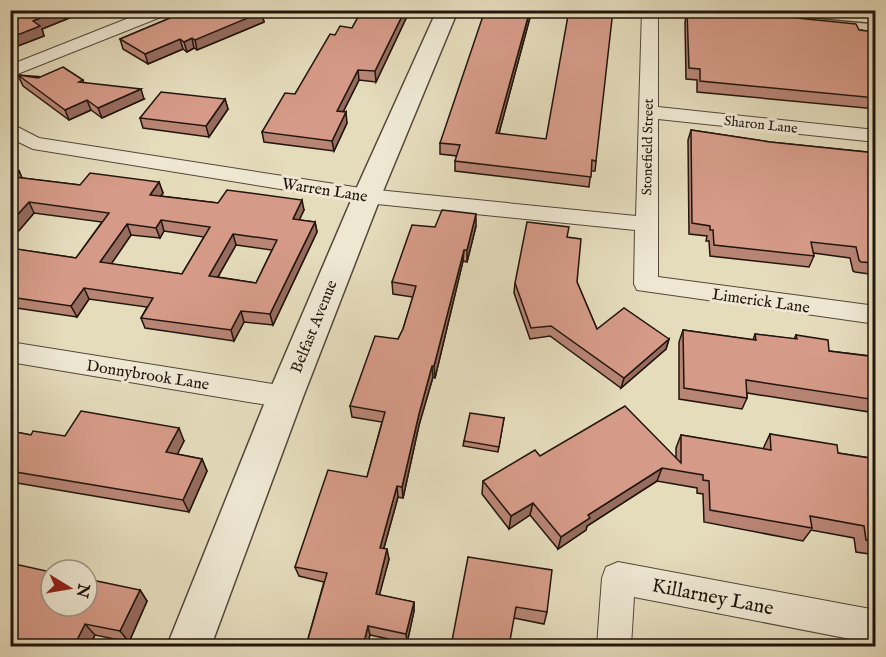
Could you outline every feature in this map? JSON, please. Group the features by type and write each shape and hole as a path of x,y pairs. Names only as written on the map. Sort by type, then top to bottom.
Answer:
{"street":[{"path":"10,72 165,10"},
{"name":"Belfast Avenue","path":"189,646 285,397 367,196 448,10"},
{"name":"Stonefield Street","path":"646,284 645,224 650,10"},
{"path":"798,10 876,17"},
{"name":"Sharon Lane","path":"647,112 876,136"},
{"name":"Warren Lane","path":"10,129 33,143 367,196 645,224"},
{"name":"Limerick Lane","path":"646,284 876,315"},
{"name":"Donnybrook Lane","path":"10,352 285,397"},
{"name":"Killarney Lane","path":"614,646 618,578 876,627"}],"building":[{"path":"10,10 60,10 33,21 40,26 10,38"},
{"path":"189,10 259,10 262,12 195,40 192,38 184,42 180,39 145,54 120,39"},
{"path":"362,10 405,10 375,71 358,70 337,111 346,112 332,141 262,132 285,93 295,94 330,34 335,35 340,26 352,28"},
{"path":"485,10 530,10 496,133 546,139 569,10 613,10 596,161 592,160 591,177 455,161 460,145 440,143"},
{"path":"700,10 856,24 859,30 876,32 876,98 700,81 700,69 689,68 687,12 700,14"},
{"path":"63,67 83,80 79,82 141,89 98,108 87,100 65,110 18,75 38,78"},
{"path":"161,92 225,99 206,126 140,118"},
{"path":"691,130 770,142 876,153 876,263 861,262 856,247 811,242 814,256 714,245 713,230 710,230 710,226 692,223"},
{"path":"10,168 19,171 14,177 80,185 90,173 159,182 150,195 218,203 227,190 302,200 293,219 315,222 270,314 241,311 231,330 141,318 153,298 84,288 71,306 10,297 10,248 76,258 109,213 29,202 10,223","holes":["161,220 210,227 182,274 100,262 127,224 156,228","233,234 277,240 256,283 209,276"]},
{"path":"442,210 476,214 467,250 464,250 434,366 432,366 402,487 397,486 380,548 387,549 376,594 414,602 406,634 368,626 363,646 306,646 327,573 295,567 328,470 367,477 385,412 350,406 375,336 398,339 403,329 416,286 392,282 412,225 435,227"},
{"path":"527,222 569,227 567,237 581,239 577,282 597,329 624,308 669,339 624,378 551,326 531,328 515,283"},
{"path":"683,330 756,340 755,334 797,339 796,335 828,340 829,351 876,357 876,400 746,380 747,398 684,388"},
{"path":"625,406 681,463 681,435 771,450 770,434 837,445 838,453 876,459 876,542 866,540 864,526 810,516 812,528 710,510 709,481 703,480 703,475 662,468 588,515 590,518 561,537 533,503 511,516 483,481 535,450 540,456"},
{"path":"81,411 179,428 166,452 202,459 183,500 10,471 10,431 31,435 33,431 65,436"},
{"path":"470,413 504,418 499,447 464,441"},
{"path":"468,557 552,570 547,612 516,607 509,646 451,646"},
{"path":"10,563 39,569 39,618 99,618 99,581 140,590 120,631 85,624 74,646 10,646"}]}
